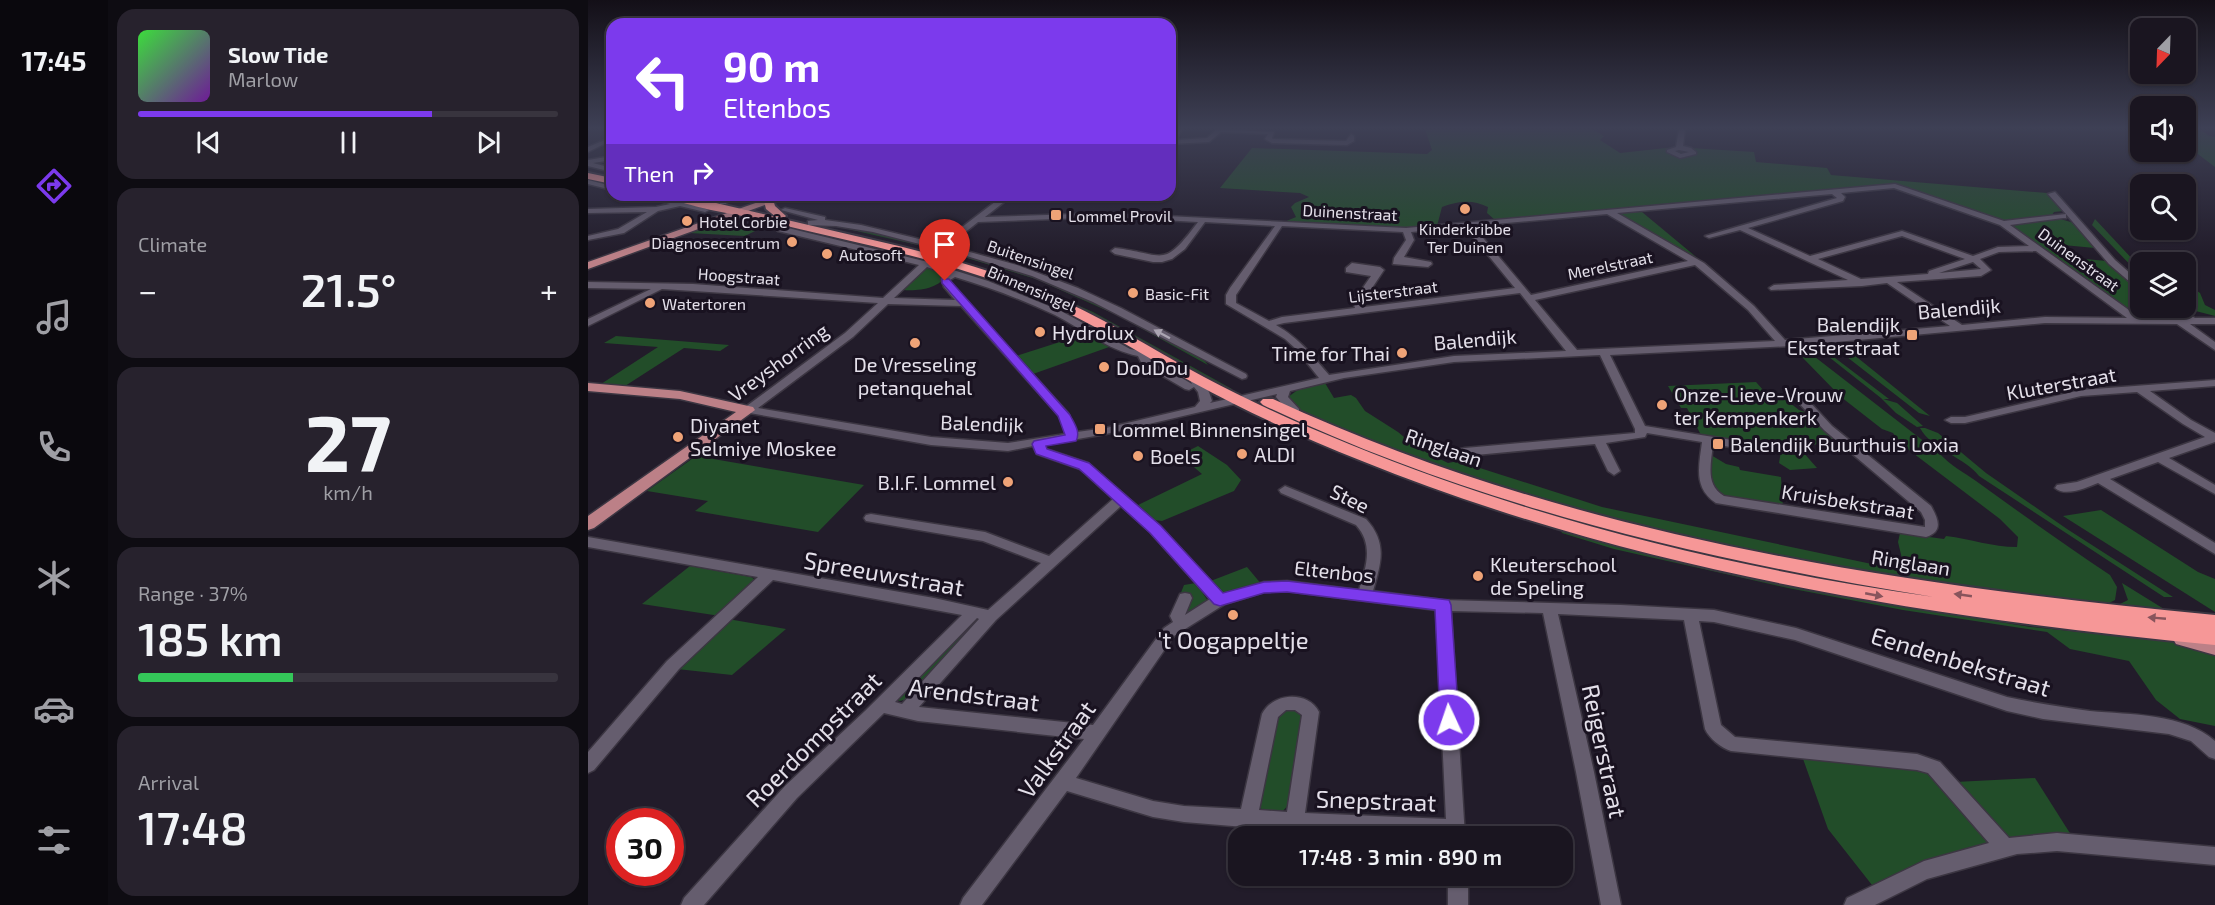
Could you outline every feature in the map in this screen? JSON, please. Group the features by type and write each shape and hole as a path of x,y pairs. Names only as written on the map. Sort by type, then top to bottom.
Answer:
{"highway":[{"path":"588,176 606,180"},
{"path":"769,201 770,207 779,215"},
{"path":"714,203 712,208 722,216 720,219"},
{"name":"Ringlaan","path":"714,203 779,215 958,258 1028,281 1095,310 1220,378 1246,398 1319,438 1423,479 1538,516 1665,552 1740,569 1930,605 2046,621 2215,638"},
{"name":"Ringlaan","path":"779,215 1004,280 1086,316 1161,358 1191,382 1293,414 1449,476 1572,513 1694,544 1903,586 2067,609 2215,623"}],"main road":[{"path":"588,266 769,201"},
{"path":"588,387 680,395 748,410"},
{"name":"Vreyshorring","path":"588,524 748,410"},
{"name":"Ringlaan","path":"2160,633 2215,648"}],"street":[{"path":"588,182 606,186"},
{"name":"Duinenstraat","path":"977,220 1096,215 1406,230 1869,188 1902,187 2003,223 2137,320"},
{"path":"1833,192 1850,197 1869,192 1869,188"},
{"path":"2052,194 2065,214 2075,221 2130,277"},
{"path":"1709,236 1838,201 1841,196"},
{"path":"666,201 678,204 714,203"},
{"path":"588,211 656,209 686,201"},
{"path":"941,247 1001,201"},
{"path":"588,238 621,231 656,209"},
{"path":"1609,212 1696,262 1751,308 1782,343"},
{"name":"Duinenstraat","path":"2003,223 2065,214"},
{"name":"Buitensingel","path":"779,215 821,219 825,222"},
{"name":"Binnensingel","path":"779,215 770,222 781,229 956,273 1035,302 1127,351 1161,358"},
{"path":"1115,251 1155,259 1167,259 1179,251 1203,220"},
{"name":"Buitensingel","path":"811,223 842,223 1004,264 1074,290 1119,311 1213,363 1242,376"},
{"path":"1280,224 1235,288 1230,300 1236,309 1296,342 1326,379"},
{"path":"1468,225 1573,352"},
{"path":"1742,228 1863,283"},
{"path":"1398,258 1410,240 1406,230"},
{"path":"1774,288 1839,285 1986,272 1985,268 1972,259 1902,233 1810,259"},
{"path":"1916,279 2003,249 2038,248"},
{"path":"1810,259 1839,285"},
{"name":"Merelstraat","path":"1527,294 1696,262"},
{"name":"Vreyshorring","path":"748,410 849,335 925,264"},
{"path":"956,273 945,281 1064,415 1071,429 1071,438"},
{"path":"1361,310 1358,302 1377,274"},
{"path":"1890,281 1959,327"},
{"name":"Hoogstraat","path":"588,285 725,289 887,301 965,303"},
{"path":"588,323 662,287"},
{"name":"Lijsterstraat","path":"1268,325 1282,320 1361,310 1527,294"},
{"path":"2182,318 2215,346"},
{"name":"Balendijk","path":"748,410 948,443 1008,447 1071,438 1326,379 1454,359 1782,343 2045,320 2137,320 2190,325 2215,321"},
{"path":"2190,325 2215,327"},
{"path":"2190,325 2215,338"},
{"path":"1450,455 1638,436 1642,433 1641,429 1603,351"},
{"name":"Binnensingel","path":"1142,355 1146,362 1191,382"},
{"path":"1213,363 1220,378"},
{"path":"1191,382 1205,392 1206,401 1199,409"},
{"name":"Kluterstraat","path":"1951,420 1965,420 2081,393 2215,382"},
{"path":"1288,387 1282,397 1293,409 1293,414"},
{"path":"2138,388 2187,422 2215,438"},
{"name":"Kruisbekstraat","path":"1708,440 1705,484 1709,493 1721,500 1915,531 1926,532 1931,529 1932,520 1926,509 1802,405"},
{"path":"1641,429 1753,447"},
{"path":"2061,488 2079,486 2215,438"},
{"path":"1599,440 1614,471"},
{"path":"1038,444 1041,451 1084,466 1122,498 1155,529 1220,600"},
{"path":"2160,458 2215,490"},
{"path":"2100,479 2215,549"},
{"name":"Stee","path":"1285,490 1361,522 1370,532 1375,560 1365,595"},
{"path":"905,711 991,616 1122,498"},
{"path":"871,518 985,537 1052,562"},
{"name":"Spreeuwstraat","path":"588,542 991,616"},
{"path":"588,765 673,665 769,575"},
{"name":"Eltenbos","path":"1220,600 1272,586 1443,605 1690,613"},
{"path":"1181,623 1177,616 1185,598"},
{"name":"Valkstraat","path":"970,905 1063,782 1168,632 1220,600"},
{"path":"1443,605 1456,826"},
{"name":"Reigerstraat","path":"1549,608 1611,905"},
{"name":"Roerdompstraat","path":"692,905 764,820 974,612"},
{"path":"1690,613 1713,729 1719,736 1731,744 1917,762 1934,767 2005,848"},
{"name":"Eendenbekstraat","path":"1690,613 1748,622 1796,634 2007,704 2043,712 2169,727 2197,736 2215,752"},
{"name":"Snepstraat","path":"1248,819 1270,714 1275,707 1287,702 1301,704 1311,712 1295,822"},
{"name":"Arendstraat","path":"881,706 905,711 1098,733"},
{"name":"Snepstraat","path":"1063,782 1153,809 1248,819 1359,826"},
{"path":"1854,905 1924,870 2005,848 2056,842 2215,856"},
{"path":"1458,886 1458,905"}],"green space":[{"path":"1233,171 1829,171 1831,175 2047,193 2063,211 2054,212 2052,215 2006,222 1895,185 1495,220 1487,213 1488,207 1465,202 1442,207 1437,226 1389,229 1284,222 1296,217 1291,207 1295,203 1309,197 1300,193 1220,188"},
{"path":"1642,212 1748,300 1721,280 1615,213"},
{"path":"2057,218 2074,223 2095,248 2063,245 2074,258 2107,261 2130,281 2130,312 2009,224"},
{"path":"2095,219 2130,257 2130,265 2092,225"},
{"path":"729,220 761,228 745,236 689,233"},
{"path":"779,224 979,276 1046,302 1140,351 1130,350 1051,308 1000,286 785,229"},
{"path":"826,224 840,224 936,246 1052,282 1202,358 1208,365 1119,316 1036,279 944,251"},
{"path":"811,226 936,255 1034,286 1093,312 1232,389 1033,289"},
{"path":"927,268 948,273 940,283 934,286 903,290"},
{"path":"2196,290 2200,293 2205,305 2215,310 2215,316 2196,311"},
{"path":"1088,333 1112,346 1033,374 1016,356"},
{"path":"616,336 729,345 720,351 684,348 625,386 601,384 658,347 604,343"},
{"path":"1838,342 1930,416 1919,413 1847,357"},
{"path":"1815,346 1822,348 1889,399 1883,399 1897,403 1923,426 1917,427 1896,413 1881,398"},
{"path":"1788,347 1806,350 1952,465 2110,575 2117,587 2115,600 2109,603 2097,603 1930,584 1850,571 1690,537 1532,495 1455,470 1302,412 1295,408 1288,397 1299,389 1325,383 1334,398 1351,395 1365,411 1398,432 1416,447 1448,463 1458,461 1602,507 1905,571 1898,542 1900,533 1944,539 1946,536 2017,547 2018,537 2000,519 1901,444 1893,433 1882,429 1841,397 1803,358"},
{"path":"1756,382 1771,399 1785,399 1799,410 1808,413 1840,441 1766,448 1702,437 1687,408 1681,408 1668,386"},
{"path":"1263,406 1309,427 1569,516 2109,623 1830,582 1652,544 1522,507 1397,465 1259,407"},
{"path":"1920,428 1938,433 1986,473 2067,529 2173,597 2164,597 1979,476 1966,464 1932,442"},
{"path":"1198,446 1227,465 1241,480 1234,491 1162,521 1154,520 1138,505 1202,474 1180,455"},
{"path":"1781,451 1802,451 1817,468 1790,470 1779,463"},
{"path":"1711,455 1726,464 1739,467 1740,470 1781,477 1783,508 1726,499 1709,486"},
{"path":"696,456 864,485 818,532 695,511 708,501 647,491"},
{"path":"2101,510 2198,572 2215,579 2215,612 2063,516"},
{"path":"1561,531 1671,560 1851,598 2031,627 2177,642 2215,651 2215,726 2180,719 2156,700 2129,661 2070,649 2047,632 1903,610 1788,588 1614,549"},
{"path":"690,566 754,579 752,585 720,616 642,604"},
{"path":"1247,567 1262,585 1222,594 1208,582"},
{"path":"1196,583 1208,601 1186,616 1182,615 1180,595 1184,585"},
{"path":"2122,583 2164,609 2180,611 2179,615 2118,605 2128,600"},
{"path":"728,619 786,629 732,675 677,669"},
{"path":"968,626 974,628 909,699 899,701 896,698"},
{"path":"1297,708 1305,716 1291,802 1282,812 1265,812 1259,807 1274,720 1281,709"},
{"path":"1802,756 1911,766 1938,777 1993,842 1915,866 1872,885 1828,829"},
{"path":"2035,778 2073,838 2006,838 1955,782"}],"place":[{"name":"Kinderkribbe Ter Duinen","path":"1465,209"},
{"name":"Lommel Provil","path":"1056,215"},
{"name":"Hotel Corbie","path":"687,221"},
{"name":"Diagnosecentrum","path":"792,242"},
{"name":"Autosoft","path":"827,254"},
{"name":"Basic-Fit","path":"1133,293"},
{"name":"Watertoren","path":"650,303"},
{"name":"Hydrolux","path":"1040,332"},
{"name":"Balendijk Eksterstraat","path":"1912,335"},
{"name":"De Vresseling petanquehal","path":"915,343"},
{"name":"Time for Thai","path":"1402,353"},
{"name":"DouDou","path":"1104,367"},
{"name":"Onze-Lieve-Vrouw ter Kempenkerk","path":"1662,405"},
{"name":"Lommel Binnensingel","path":"1100,429"},
{"name":"Diyanet Selmiye Moskee","path":"678,437"},
{"name":"Balendijk Buurthuis Loxia","path":"1718,444"},
{"name":"ALDI","path":"1242,454"},
{"name":"Boels","path":"1138,456"},
{"name":"B.I.F. Lommel","path":"1008,482"},
{"name":"Kleuterschool de Speling","path":"1478,576"},
{"name":"'t Oogappeltje","path":"1233,615"}],"route":[{"path":"945,281 1064,415 1071,429 1071,438 1038,444 1041,451 1084,466 1155,529 1220,600 1264,587 1287,586 1443,605 1449,720"}]}
